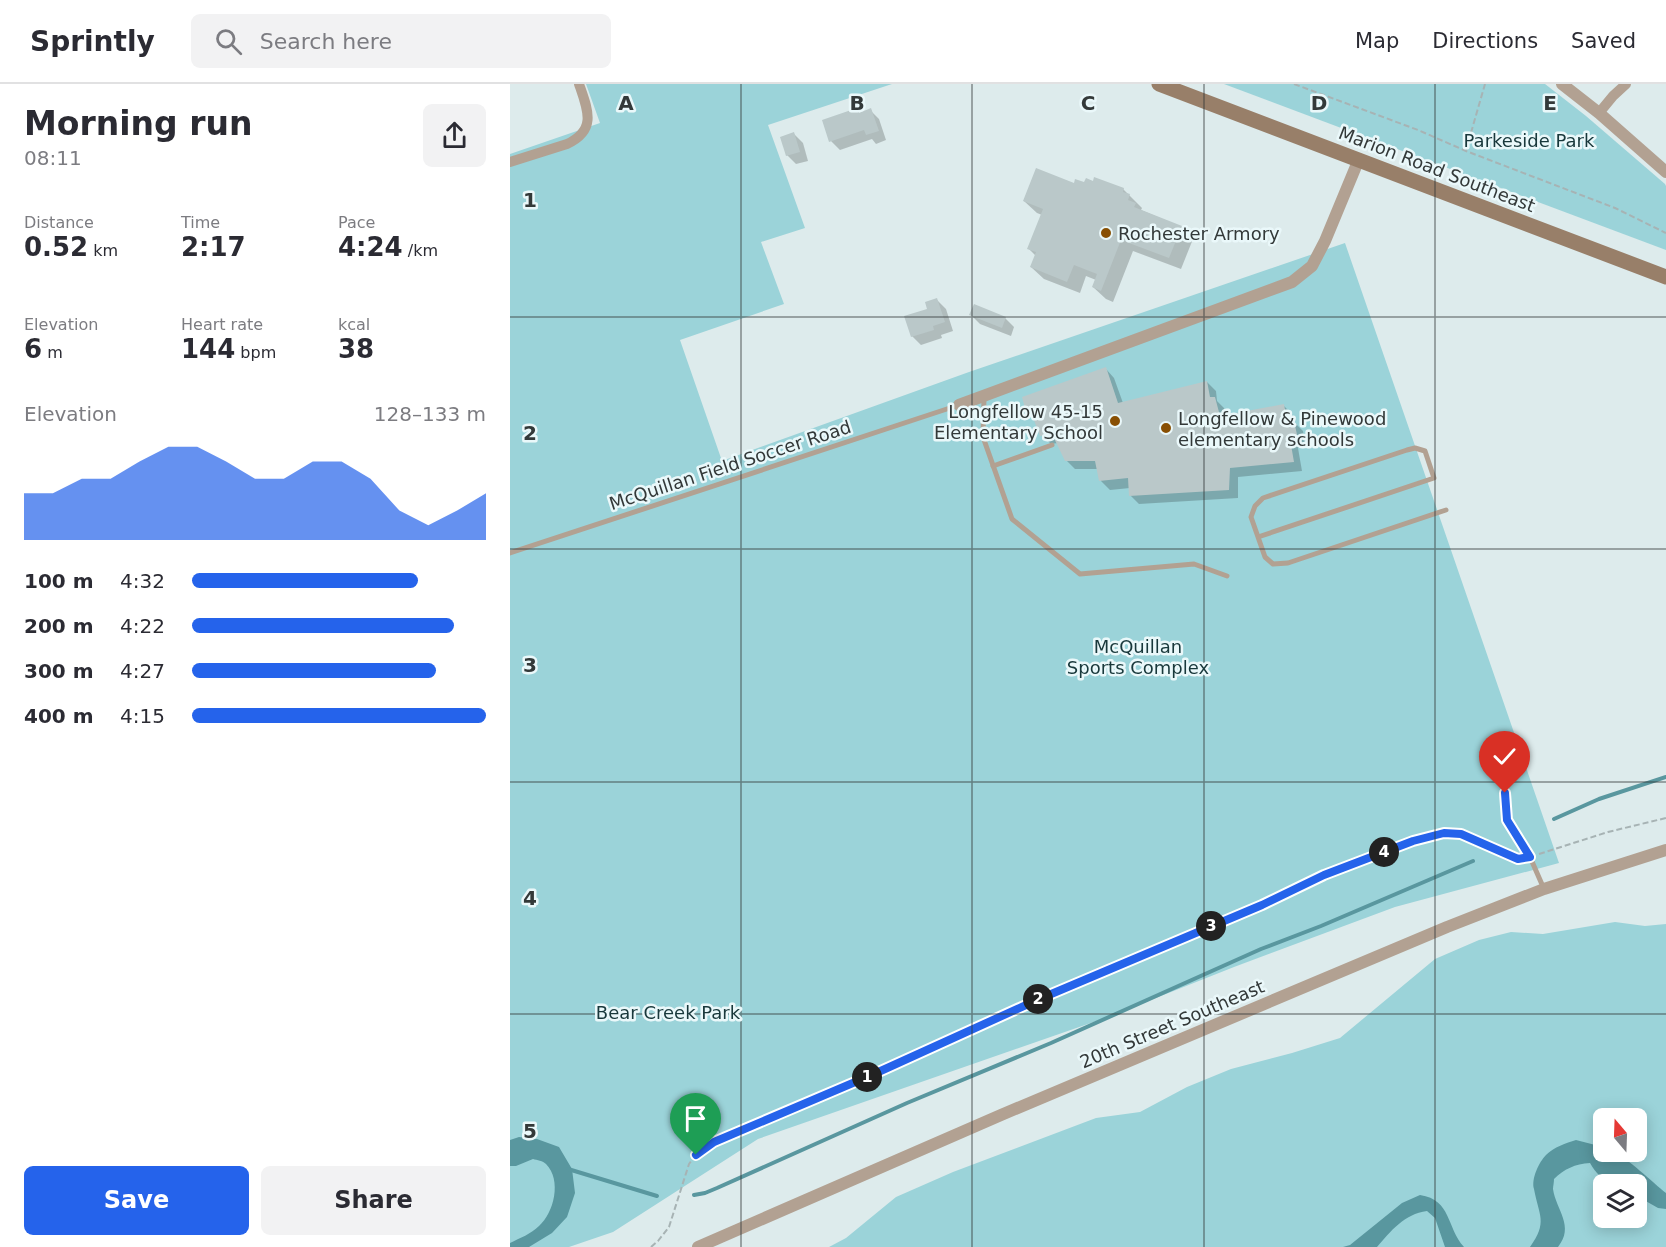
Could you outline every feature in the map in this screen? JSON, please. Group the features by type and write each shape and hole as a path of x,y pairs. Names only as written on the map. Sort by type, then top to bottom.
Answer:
{"main road":[{"name":"Marion Road Southeast","path":"1159,84 1666,278"}],"street":[{"path":"510,162 567,144 583,133 588,117 579,84"},
{"path":"1562,84 1666,172"},
{"path":"1599,113 1626,84"},
{"path":"959,405 1292,282 1312,266 1325,241 1359,159"},
{"name":"20th Street Southeast","path":"698,1247 1001,1115 1447,927 1544,889 1666,850"}],"lane":[{"path":"984,395 983,437 1012,519 1080,574 1194,564 1227,576"},
{"name":"McQuillan Field Soccer Road","path":"510,553 959,405"},
{"path":"993,466 1052,445"},
{"path":"1258,537 1434,478 1425,451 1415,448 1263,498 1255,506 1251,517 1258,537 1265,557 1273,564 1288,563 1446,510"},
{"path":"1505,793 1507,820 1530,857 1544,889"}],"path":[{"path":"1294,84 1615,208 1666,233"},
{"path":"1466,151 1485,84"},
{"path":"651,1247 669,1227 689,1164 696,1155 714,1142 874,1074 1037,1000 1262,905 1324,875 1413,841 1444,833 1461,834 1518,859 1608,832 1666,818"}],"green space":[{"name":"McQuillan Sports Complex","path":"586,84 892,84 768,125 805,228 761,242 784,304 680,340 722,461 969,372 1345,243 1559,863 1395,907 1108,1017 758,1139 613,1232 569,1247 510,1247 510,154 600,123"},
{"name":"Parkeside Park","path":"1224,84 1545,84 1665,184 1666,250"},
{"path":"1615,922 1645,926 1666,924 1666,1247 829,1247 846,1238 896,1197 953,1172 1096,1118 1140,1112 1187,1087 1231,1069 1340,1038 1435,959 1479,940 1511,932 1543,934"}],"shaded area":[{"path":"519,1137 537,1139 559,1147 572,1169 575,1193 567,1217 552,1233 529,1247 510,1247 510,1243 525,1236 544,1220 552,1205 555,1187 551,1171 543,1162 533,1159 510,1166 510,1140"},
{"path":"1576,1140 1593,1144 1593,1162 1628,1162 1643,1174 1598,1174 1590,1163 1566,1170 1554,1179 1553,1189 1565,1225 1563,1239 1558,1247 1530,1247 1539,1231 1541,1219 1533,1185 1536,1171 1543,1158 1560,1146"},
{"path":"1647,1177 1666,1193 1666,1209 1658,1208 1647,1202"},
{"path":"1420,1195 1438,1202 1464,1247 1445,1247 1435,1218 1427,1211 1405,1219 1377,1247 1343,1247 1350,1245 1402,1203"}],"building":[{"path":"857,108 859,113 871,108 879,131 866,135 864,130 829,142 822,120"},
{"path":"794,132 800,152 786,156 780,137"},
{"name":"Rochester Armory","path":"1036,168 1074,183 1075,179 1084,182 1086,178 1093,181 1094,177 1124,188 1123,192 1130,194 1128,200 1136,203 1134,207 1182,226 1169,258 1121,240 1101,291 1092,287 1097,274 1074,265 1067,282 1030,267 1036,252 1027,249 1043,209 1023,201"},
{"path":"937,298 945,322 933,326 934,330 911,337 904,316 927,309 925,302"},
{"path":"974,304 1006,317 1002,328 969,315"},
{"name":"Longfellow & Pinewood elementary schools","path":"1106,367 1118,403 1207,381 1210,397 1215,397 1220,416 1284,404 1287,421 1294,421 1298,439 1290,439 1294,462 1230,468 1229,490 1129,496 1128,478 1099,481 1095,461 1065,461 1052,434 1040,436 1032,415 1027,416 1022,397"}],"waterway":[{"path":"1554,819 1599,799 1666,777"},
{"path":"694,1195 717,1188 1261,949 1473,861"},
{"path":"568,1169 657,1196"}],"place":[{"name":"Rochester Armory","path":"1106,233"},
{"name":"Longfellow 45-15 Elementary School","path":"1115,421"},
{"name":"Longfellow & Pinewood elementary schools","path":"1166,428"}],"route":[{"path":"696,1155 714,1142 874,1074 1037,1000 1262,905 1324,875 1413,841 1444,833 1461,834 1518,859 1530,857 1507,820 1505,793"}],"park label":[{"name":"Bear Creek Park","path":"668,1012"}]}
